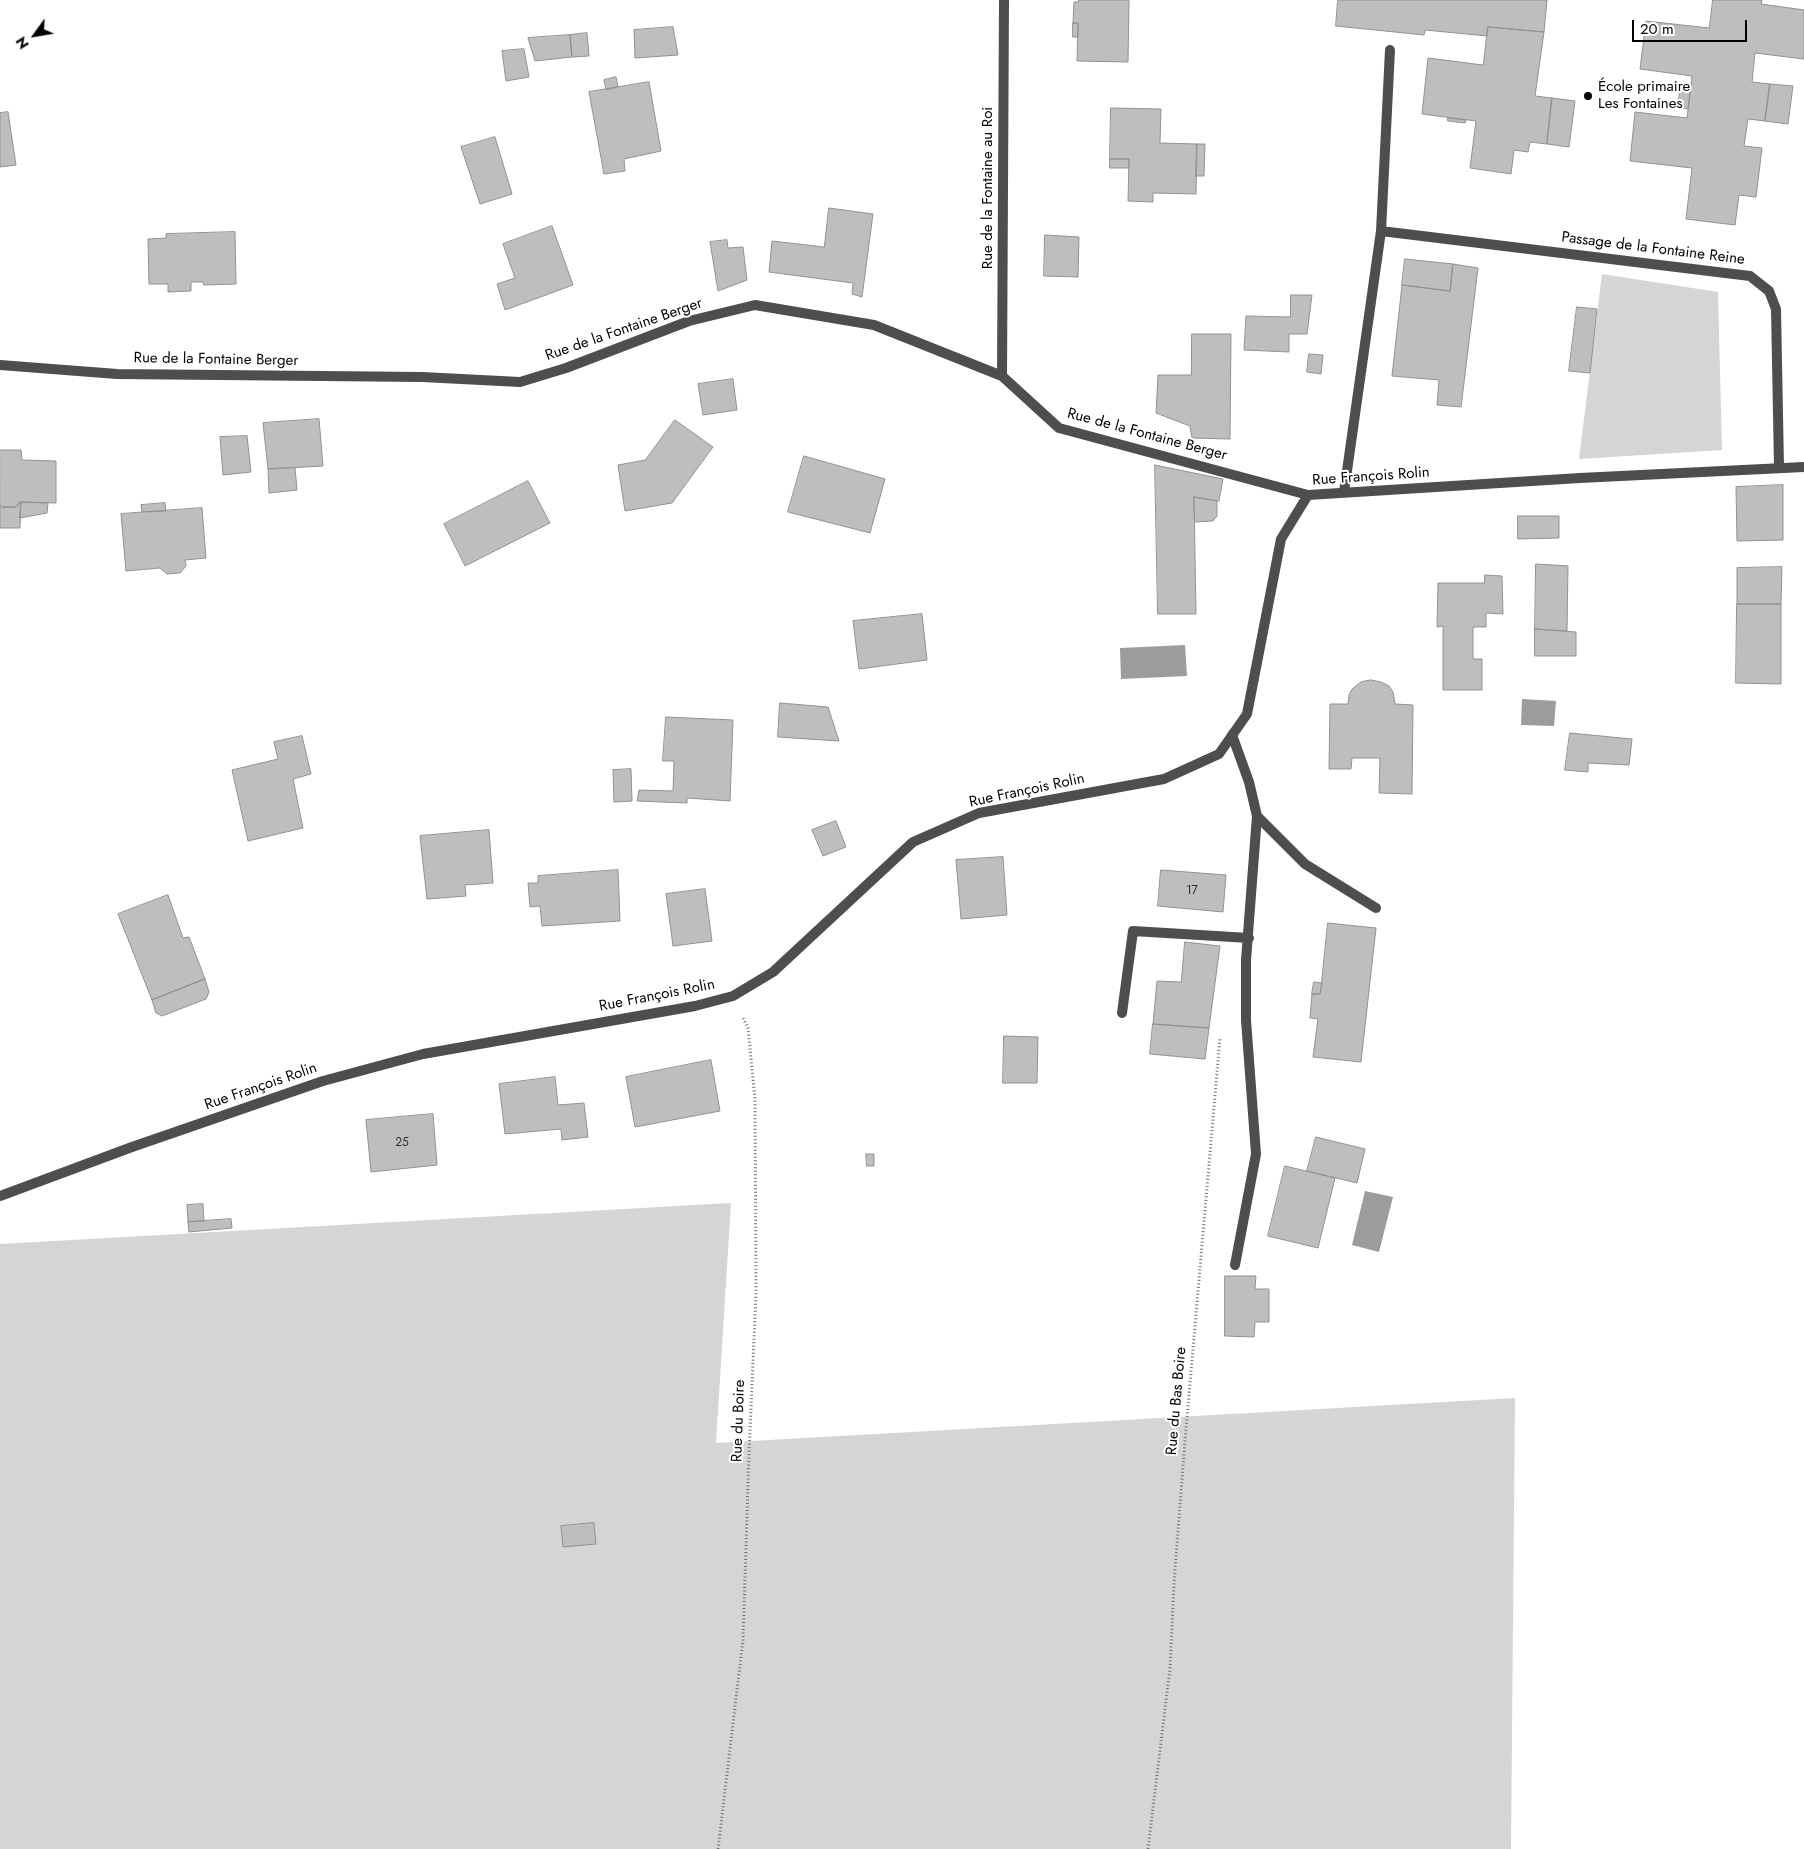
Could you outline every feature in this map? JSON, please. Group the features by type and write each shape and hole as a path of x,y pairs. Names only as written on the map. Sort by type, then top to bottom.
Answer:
{"street":[{"name":"Rue de la Fontaine au Roi","path":"1002,376 1004,0"},
{"path":"1344,492 1381,231 1390,50"},
{"name":"Passage de la Fontaine Reine","path":"1381,231 1750,276 1761,283 1769,292 1776,309 1779,467"},
{"name":"Rue de la Fontaine Berger","path":"0,365 117,374 422,377 520,382 566,368 689,321 755,304 874,324 1002,376 1059,428 1308,495"},
{"name":"Rue François Rolin","path":"0,1196 132,1147 332,1079 423,1054 695,1006 733,996 773,972 913,842 979,813 1164,779 1219,754 1247,714 1281,539 1308,495 1804,467"},
{"path":"1232,735 1249,782 1257,816 1246,960 1246,1020 1256,1154 1235,1265"},
{"path":"1257,816 1305,864 1376,908"},
{"path":"1122,1014 1133,931 1249,938"}],"path":[{"name":"Rue du Boire","path":"718,1849 743,1640 756,1292 755,1099 748,1028 733,996"},
{"name":"Rue du Bas Boire","path":"1148,1849 1170,1668 1174,1583 1185,1441 1220,1030"}],"shaded area":[{"path":"1602,274 1718,292 1722,450 1579,459"},
{"path":"1185,645 1187,676 1121,679 1120,648"},
{"path":"1522,699 1556,701 1554,726 1521,725"},
{"path":"1365,1191 1393,1197 1379,1252 1352,1245"},
{"path":"731,1203 716,1443 1515,1398 1511,1849 0,1849 0,1244"}],"building":[{"path":"1079,0 1129,0 1128,62 1077,61 1078,23 1073,23 1074,2"},
{"path":"1338,0 1547,0 1544,32 1488,27 1487,36 1425,30 1424,35 1336,26"},
{"path":"1713,0 1762,0 1761,4 1804,10 1804,59 1755,53 1752,82 1770,84 1765,121 1748,119 1744,146 1762,148 1756,197 1739,195 1735,225 1686,219 1692,168 1630,161 1635,112 1687,118 1692,76 1640,69 1646,21 1709,28"},
{"path":"1073,23 1078,23 1078,37 1073,37"},
{"path":"673,27 678,55 635,58 634,30"},
{"path":"1488,27 1544,32 1535,96 1552,98 1547,144 1530,142 1528,152 1514,150 1511,174 1470,168 1476,121 1422,114 1428,58 1483,65"},
{"path":"587,33 589,56 572,57 570,35"},
{"path":"570,35 572,57 535,61 528,38"},
{"path":"524,49 529,77 506,81 502,51"},
{"path":"616,77 618,87 606,90 604,80"},
{"path":"649,82 661,151 624,159 625,171 604,174 589,92"},
{"path":"1681,84 1691,85 1688,109 1678,107"},
{"path":"1770,84 1793,86 1788,124 1765,121"},
{"path":"1552,98 1575,101 1569,147 1547,144"},
{"path":"1111,108 1161,109 1160,143 1197,144 1196,194 1153,193 1153,202 1128,201 1129,159 1110,159"},
{"path":"8,112 16,165 0,167 0,113"},
{"path":"1448,118 1466,120 1465,123 1448,121"},
{"path":"495,137 512,194 480,204 461,147"},
{"path":"1197,144 1205,144 1204,176 1196,176"},
{"path":"1110,159 1129,159 1129,168 1110,168"},
{"path":"829,208 873,214 862,297 852,294 853,283 769,272 772,241 824,247"},
{"path":"552,226 573,285 505,310 497,284 515,278 503,244"},
{"path":"235,232 236,284 204,285 203,282 191,282 191,291 168,292 168,284 149,284 148,239 166,238 166,234"},
{"path":"1045,235 1079,237 1078,277 1044,276"},
{"path":"727,240 728,248 743,247 747,280 718,291 710,242"},
{"path":"1405,259 1453,264 1450,291 1402,285"},
{"path":"1453,264 1478,268 1461,407 1437,405 1439,380 1392,376 1402,285 1450,291"},
{"path":"1291,295 1312,295 1307,334 1289,334 1289,352 1244,350 1246,316 1290,317"},
{"path":"1577,307 1597,309 1590,373 1569,371"},
{"path":"1192,334 1231,334 1230,439 1192,438 1190,426 1156,413 1158,375 1191,375"},
{"path":"1309,354 1323,355 1321,374 1307,372"},
{"path":"733,379 737,410 703,415 698,384"},
{"path":"319,419 323,466 268,469 263,423"},
{"path":"675,420 713,447 672,503 625,511 618,465 645,460"},
{"path":"247,436 251,472 223,475 220,437"},
{"path":"0,450 21,450 22,460 56,461 56,503 21,502 15,507 2,507 0,505"},
{"path":"804,456 885,479 870,533 788,512"},
{"path":"1155,465 1223,479 1219,501 1194,497 1196,614 1158,614"},
{"path":"295,468 297,490 269,493 268,469"},
{"path":"528,481 550,523 465,566 444,524"},
{"path":"1783,485 1783,540 1737,541 1736,487"},
{"path":"1194,497 1217,501 1217,516 1213,521 1195,522"},
{"path":"21,502 48,503 47,513 20,518"},
{"path":"21,502 20,528 0,528 0,505 2,507 15,507"},
{"path":"165,503 166,511 142,512 141,505"},
{"path":"202,508 206,558 185,560 186,566 180,573 167,574 160,568 126,571 121,514"},
{"path":"1518,516 1559,516 1559,538 1518,539"},
{"path":"1536,564 1568,566 1567,631 1535,629"},
{"path":"1782,567 1781,604 1737,604 1737,568"},
{"path":"1485,575 1502,576 1503,614 1486,613 1486,627 1473,627 1473,659 1482,659 1482,690 1443,690 1443,626 1437,627 1438,583 1484,583"},
{"path":"1737,604 1781,604 1781,684 1736,683"},
{"path":"922,614 927,660 859,669 853,621"},
{"path":"1535,629 1576,632 1576,656 1535,656"},
{"path":"1371,680 1389,686 1393,692 1395,704 1413,705 1412,794 1379,793 1380,758 1352,758 1351,769 1329,769 1330,704 1348,704 1352,689 1361,682"},
{"path":"780,703 828,707 839,741 778,737"},
{"path":"666,717 733,720 730,801 687,798 687,803 637,801 639,790 673,791 674,761 663,761"},
{"path":"1570,733 1632,739 1629,765 1588,763 1588,772 1565,770"},
{"path":"302,736 311,774 293,779 303,828 248,841 232,770 278,759 274,742"},
{"path":"631,769 632,801 614,802 613,770"},
{"path":"836,821 846,847 823,856 812,830"},
{"path":"489,830 493,883 465,885 466,896 427,899 420,836"},
{"path":"1003,857 1007,915 961,919 956,860"},
{"path":"618,870 620,921 542,926 540,906 530,907 528,883 538,883 538,876"},
{"path":"1161,870 1226,875 1223,912 1158,906"},
{"path":"705,889 712,941 673,946 666,894"},
{"path":"168,895 183,938 189,937 205,979 152,1000 118,914"},
{"path":"1328,923 1376,928 1361,1062 1313,1057 1318,1019 1310,1018 1312,994 1320,994"},
{"path":"1185,942 1220,946 1209,1028 1153,1024 1157,981 1181,982"},
{"path":"205,979 209,992 206,999 162,1016 156,1013 152,1000"},
{"path":"1314,982 1322,983 1320,994 1312,994"},
{"path":"1153,1024 1209,1028 1205,1059 1150,1054"},
{"path":"1004,1036 1038,1037 1037,1083 1003,1083"},
{"path":"711,1060 720,1111 635,1127 626,1077"},
{"path":"555,1077 558,1105 584,1103 588,1137 562,1140 561,1129 505,1134 499,1084"},
{"path":"433,1114 437,1165 371,1172 366,1120"},
{"path":"1316,1137 1365,1149 1357,1183 1307,1171"},
{"path":"866,1154 874,1154 874,1166 867,1166"},
{"path":"1285,1166 1335,1178 1318,1248 1268,1236"},
{"path":"203,1204 204,1221 188,1222 187,1205"},
{"path":"231,1219 232,1228 189,1232 188,1222"},
{"path":"1225,1276 1256,1276 1255,1289 1269,1289 1269,1322 1255,1322 1254,1337 1225,1336"},
{"path":"594,1523 596,1544 563,1547 561,1526"}],"place":[{"name":"École primaire Les Fontaines","path":"1588,96"}]}
